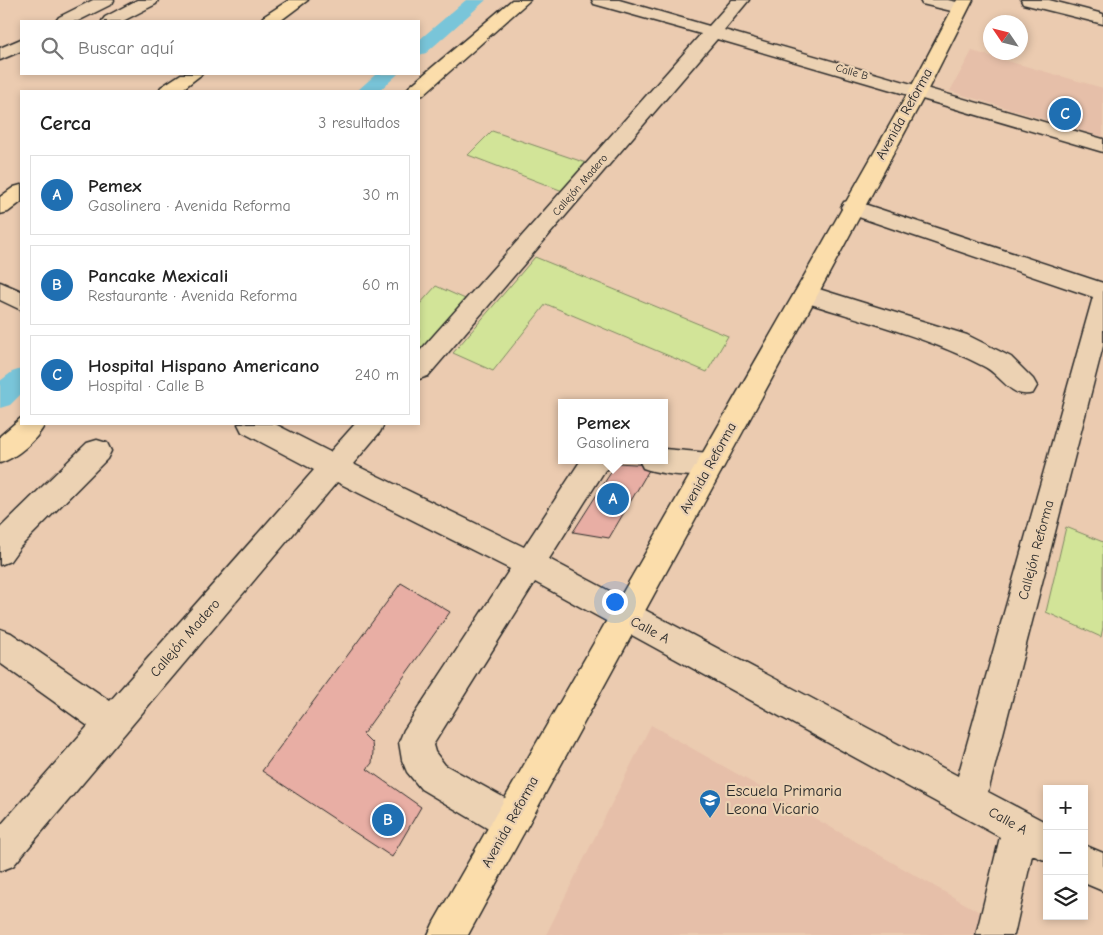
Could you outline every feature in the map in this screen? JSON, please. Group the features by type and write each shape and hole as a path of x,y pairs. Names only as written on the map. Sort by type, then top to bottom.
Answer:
{"main road":[{"path":"270,20 300,0"},
{"path":"417,90 522,0"},
{"name":"Avenida Reforma","path":"447,935 806,294 852,207 918,91 963,4"},
{"path":"169,90 192,75"},
{"path":"0,207 20,193"},
{"path":"0,452 31,425"}],"street":[{"path":"67,20 106,0"},
{"path":"113,20 150,0"},
{"name":"Calle B","path":"600,0 1103,146"},
{"name":"Callejón Madero","path":"420,368 741,0"},
{"path":"928,0 963,4"},
{"path":"1029,0 1103,19"},
{"path":"0,55 20,45"},
{"path":"852,207 1103,292"},
{"path":"0,290 20,300"},
{"path":"806,294 958,342 1002,364 1024,386"},
{"name":"Callejón Reforma","path":"969,799 1103,300"},
{"name":"Calle A","path":"253,425 529,564 1033,835"},
{"name":"Callejón Madero","path":"0,853 370,425"},
{"path":"0,552 10,538 97,451"},
{"path":"668,461 710,465"},
{"path":"510,821 433,777 419,760 416,742 594,464"},
{"path":"0,644 112,723"},
{"path":"995,935 1033,835"},
{"path":"1088,865 1103,873"}],"shaded area":[{"path":"972,51 983,54 983,60 1004,60 1103,88 1103,137 950,91"},
{"name":"Escuela Primaria Leona Vicario","path":"651,725 983,914 978,935 546,935"}],"green space":[{"path":"492,131 592,165 568,193 468,155"},
{"path":"535,257 728,336 707,372 546,304 493,371 453,353"},
{"path":"436,286 472,302 420,362 420,304"},
{"path":"1066,527 1103,542 1103,627 1101,637 1046,612"}],"building":[{"path":"616,464 652,465 609,538 573,532"},
{"path":"401,583 450,612 363,734 372,743 372,763 367,769 421,807 392,857 262,771"}],"waterway":[{"path":"420,48 477,0"},
{"path":"368,90 387,75"},
{"path":"0,397 20,380"}],"place":[{"name":"Hospital Hispano Americano","path":"1065,114"},
{"name":"Pemex","path":"613,499"},
{"name":"Escuela Primaria Leona Vicario","path":"710,819"},
{"name":"Pancake Mexicali","path":"388,820"}]}
